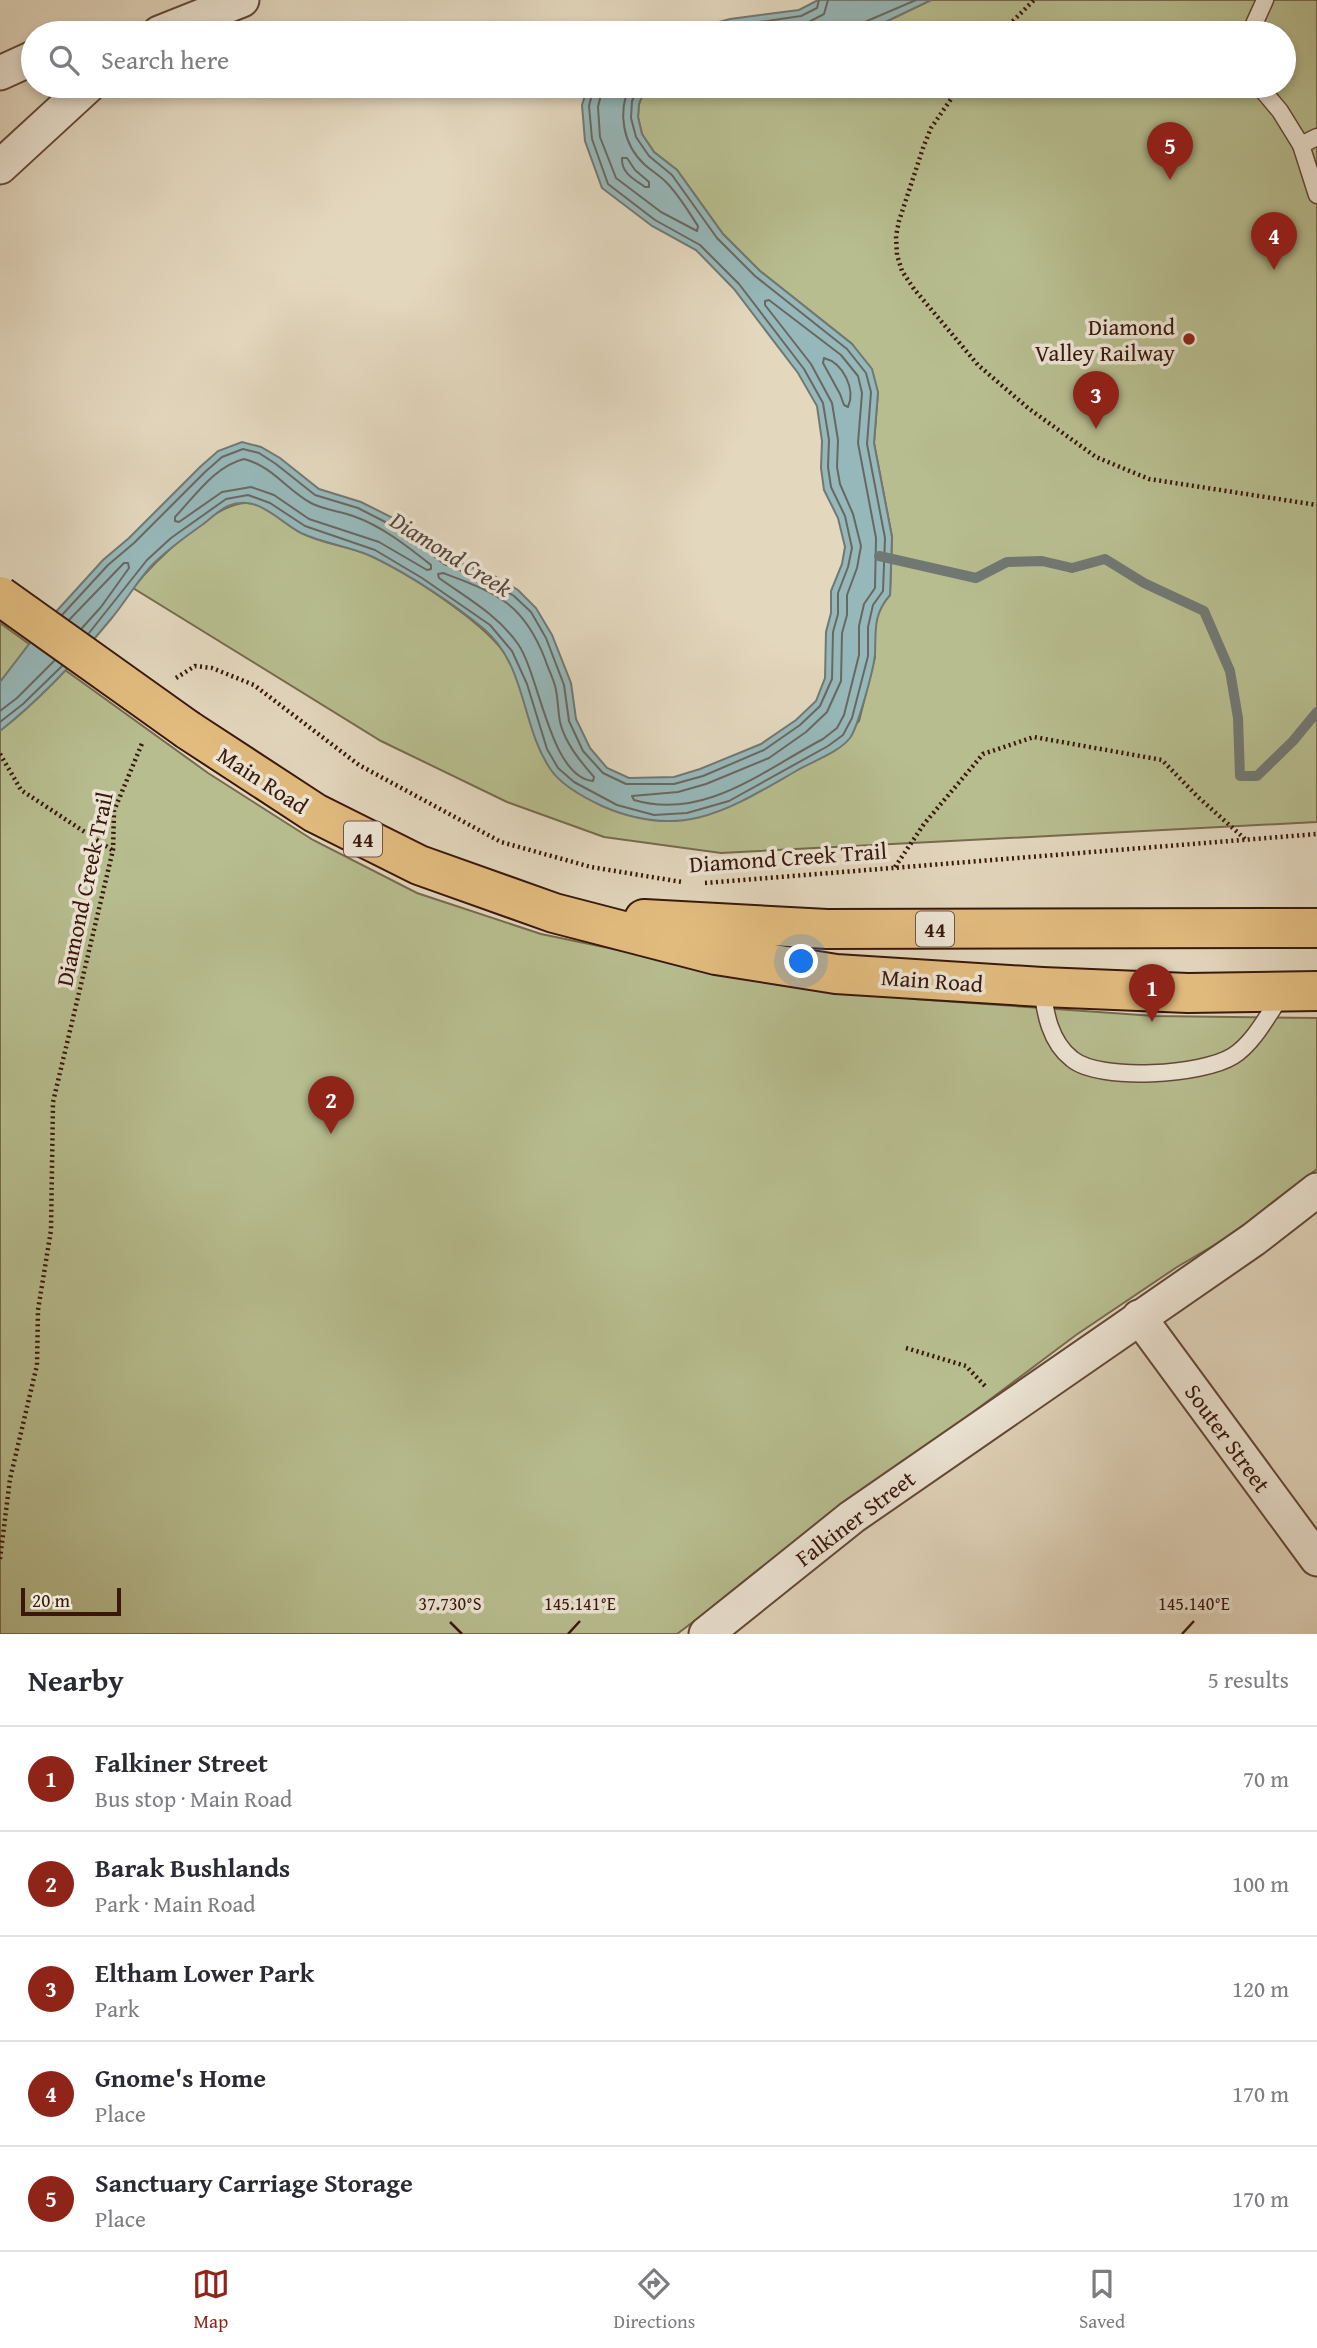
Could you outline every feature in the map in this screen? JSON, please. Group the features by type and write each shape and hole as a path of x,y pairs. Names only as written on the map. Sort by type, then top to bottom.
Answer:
{"main road":[{"name":"Main Road","path":"0,596 188,730 315,814 419,865 494,894 554,913 716,955 836,974 1188,993 1301,991"},
{"name":"Main Road","path":"554,913 827,929 1317,928"},
{"path":"1042,987 1045,976 1055,963 1088,930"}],"street":[{"path":"189,21 242,0"},
{"path":"0,73 21,63"},
{"path":"0,167 75,98"},
{"name":"Falkiner Street","path":"706,1634 852,1517 1254,1239 1317,1190"},
{"name":"Souter Street","path":"1139,1317 1317,1559"}],"lane":[{"path":"1256,21 1265,0"},
{"path":"1269,98 1301,145 1317,195"},
{"path":"1301,145 1317,137"},
{"path":"1042,987 1045,1013 1061,1048 1073,1060 1090,1068 1112,1072 1175,1072 1217,1065 1236,1055 1301,991"}],"path":[{"path":"1013,21 1034,0"},
{"path":"952,98 932,128 923,148 896,236 897,256 902,271 968,354 1028,408 1096,457 1125,470 1149,479 1191,487 1317,505"},
{"name":"Diamond Creek Trail","path":"172,682 195,666 212,668 254,685 359,765 501,842 591,867 694,884 1317,834"},
{"name":"Diamond Creek Trail","path":"0,1559 10,1479 37,1365 38,1310 51,1230 52,1102 113,850 114,811 145,736"},
{"path":"894,868 924,824 983,754 1034,737 1162,760 1245,840"},
{"path":"0,754 21,790 113,850"},
{"path":"906,1348 966,1366 979,1378 1004,1411"}],"green space":[{"path":"931,0 1317,0 1317,822 721,853 604,837 507,802 381,741 133,588 154,564 201,524 232,506 253,504 267,509 308,536 386,563 423,585 478,625 510,662 541,750 570,788 806,765 831,752 859,721 875,657 875,627 879,607 890,595 892,537 874,443 878,392 852,344 760,271 723,234 677,170 654,152 642,134 638,117 641,98 1296,98 1296,21 887,21"},
{"path":"0,623 208,773 313,840 417,893 541,934 676,962 914,999 1155,1016 1317,1018 1317,1169 1228,1237 1177,1267 1076,1335 677,1634 0,1634"}],"water":[{"path":"818,0 931,0 887,21 723,21 799,10"},
{"path":"584,98 641,98 638,117 642,134 654,152 677,170 723,234 760,271 852,344 872,369 878,392 874,443 892,537 890,595 878,616 872,671 850,738 832,752 748,798 704,816 681,821 656,821 602,806 567,786 551,770 541,753 508,661 498,644 484,629 445,600 387,564 365,553 301,533 267,510 248,503 239,503 221,510 153,564 72,664 45,692 0,731 0,682 43,626 103,560 129,538 200,467 218,451 242,442 261,447 280,458 319,489 361,502 403,523 447,557 494,576 518,590 536,608 552,635 571,683 576,719 590,748 607,768 629,778 674,777 761,744 796,720 816,701 825,678 826,632 831,613 831,591 842,564 845,547 838,518 824,490 817,406 798,373 734,289 696,250 652,226 602,188 585,141 582,105"}],"waterway":[{"path":"879,556 976,578 1007,562 1042,561 1072,568 1105,559 1144,583 1204,611 1230,671 1238,718 1240,776 1257,776 1293,741 1317,712"}],"place":[{"name":"Sanctuary Carriage Storage","path":"1170,180"},
{"name":"Gnome's Home","path":"1274,270"},
{"name":"Diamond Valley Railway","path":"1189,339"},
{"name":"Eltham Lower Park","path":"1096,429"},
{"name":"Falkiner Street","path":"1152,1022"},
{"name":"Barak Bushlands","path":"331,1134"}],"water label":[{"name":"Diamond Creek","path":"451,554"}]}
